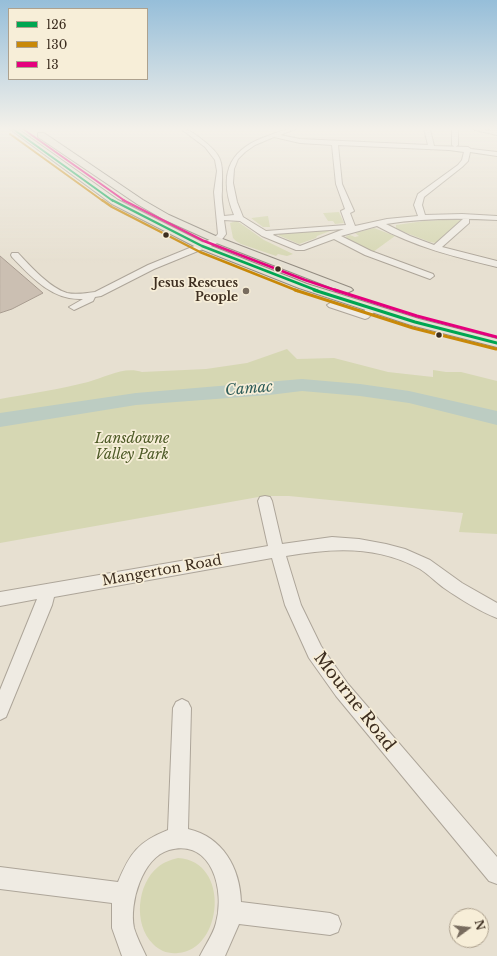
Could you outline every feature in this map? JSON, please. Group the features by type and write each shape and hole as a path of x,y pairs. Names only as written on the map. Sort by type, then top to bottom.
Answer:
{"main road":[{"path":"76,174 115,202 202,246 303,286 434,327 497,343"},
{"path":"98,174 140,202 199,233 219,235 395,308 444,323 497,335"}],"street":[{"path":"15,255 27,268 63,295 98,294 151,268 202,246 219,235 221,218 218,184 219,174"},
{"path":"230,174 233,200 239,218"},
{"path":"338,174 339,184 350,211 345,211 352,228"},
{"path":"423,218 418,210 417,202 421,196 450,174"},
{"path":"218,184 230,184"},
{"path":"265,234 277,231 352,228 423,218 467,216 497,218"},
{"path":"221,218 239,218 265,234 296,248 300,248 334,236 352,228"},
{"path":"436,248 466,221"},
{"path":"380,224 405,237 436,248 497,264"},
{"path":"334,236 368,253 430,276"},
{"path":"74,307 90,299 90,295"},
{"path":"332,305 365,316 373,308"},
{"name":"Mourne Road","path":"265,500 271,531 294,605 315,652 342,690 497,873"},
{"name":"Mangerton Road","path":"0,599 277,551 338,542 360,544 384,549 405,556 425,566 458,589 497,611"},
{"path":"0,711 44,605 47,591"},
{"path":"178,838 182,708"},
{"path":"134,956 127,943 123,927 122,910 128,879 136,866 155,846 166,840 178,838 200,842 209,849 218,858 229,882 231,897 230,912 222,939 212,956"},
{"path":"0,878 124,894"},
{"path":"230,912 330,924"}],"green space":[{"path":"339,212 344,223 335,224 333,221 328,221 323,213"},
{"path":"268,216 270,227 263,227 251,218"},
{"path":"463,220 436,243 396,229 396,225 424,221"},
{"path":"237,221 264,240 293,254 287,256 278,254 276,256 241,244 233,238 230,223"},
{"path":"374,228 395,236 373,252 347,239 346,236 359,236 355,233"},
{"path":"330,231 299,244 278,235 281,233"},
{"name":"Lansdowne Valley Park","path":"287,349 297,359 334,358 388,372 433,377 433,370 461,372 497,381 497,534 459,532 463,513 289,496 264,496 0,543 0,399 77,385 128,370 142,372 206,369 247,363"},
{"path":"178,858 195,863 207,874 213,889 215,906 212,922 204,937 193,948 178,953 171,953 164,952 158,948 147,936 142,926 140,904 146,883 151,874 163,864"}],"building":[{"path":"0,256 43,293 12,309 0,313"}],"waterway":[{"name":"Camac","path":"0,420 136,399 269,389 302,385 360,390 409,397 497,418"}],"transit line":[{"name":"130","path":"65,174 112,207 200,252 301,292 413,328 496,349"},
{"name":"126","path":"75,174 115,202 202,246 303,286 415,322 497,343"},
{"name":"13","path":"85,174 118,197 204,241 305,280 417,316 497,337"}],"place":[{"name":"Jesus Rescues People","path":"246,291"}]}
